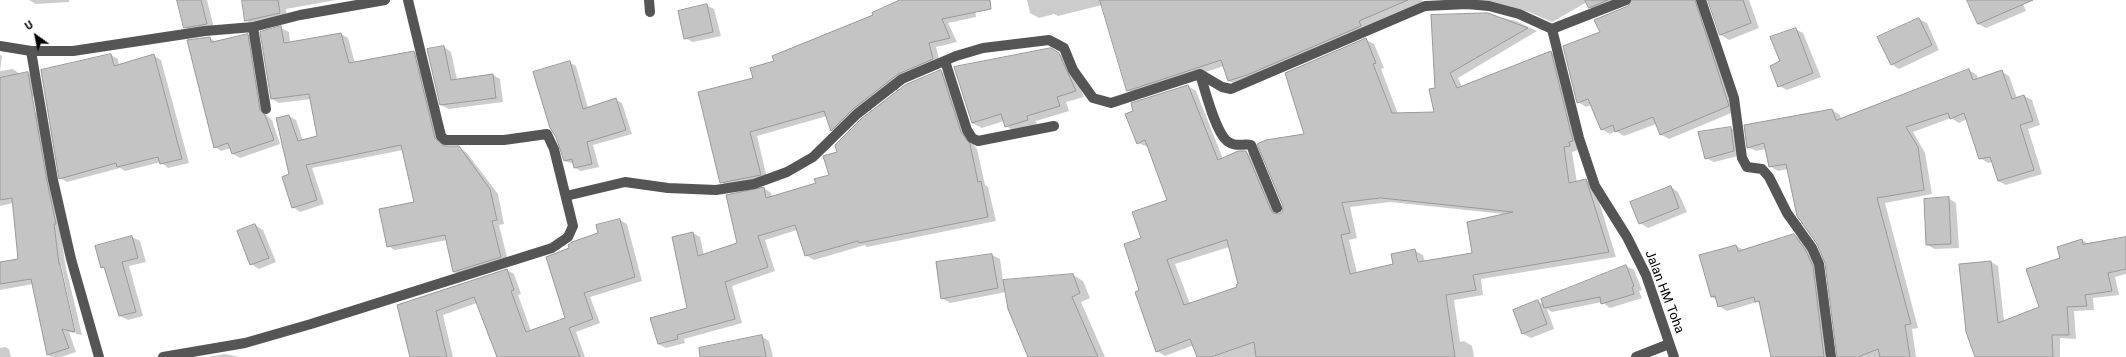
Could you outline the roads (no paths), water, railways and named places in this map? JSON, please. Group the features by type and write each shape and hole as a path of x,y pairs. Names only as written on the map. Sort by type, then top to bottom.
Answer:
{"street":[{"path":"0,46 31,51 73,51 205,31 253,27 300,15 385,0"},
{"path":"163,357 245,343 311,324 552,248 568,237 573,226 554,149 547,134 479,141 445,140 441,136 408,0"},
{"path":"649,0 650,12"},
{"path":"1200,74 1222,88 1231,89 1425,6 1466,2 1489,6 1519,14 1552,30 1626,0"},
{"path":"1701,0 1734,98 1742,158 1747,167 1762,169 1769,177 1787,213 1812,248 1819,264 1831,357"},
{"path":"253,27 266,109"},
{"name":"Jalan HM Toha","path":"1552,30 1579,138 1595,186 1628,237 1646,275 1674,357"},
{"path":"566,196 625,182 668,188 716,190 754,184 787,172 813,157 857,114 902,79 945,61 983,48 1049,40 1064,48 1074,70 1093,98 1111,103 1200,74"},
{"path":"31,51 53,180 71,259 99,357"},
{"path":"945,61 967,130 972,138 978,141 1054,126"},
{"path":"1200,74 1211,111 1222,134 1227,141 1238,146 1251,145 1277,208"},
{"path":"1636,357 1669,344"}]}
